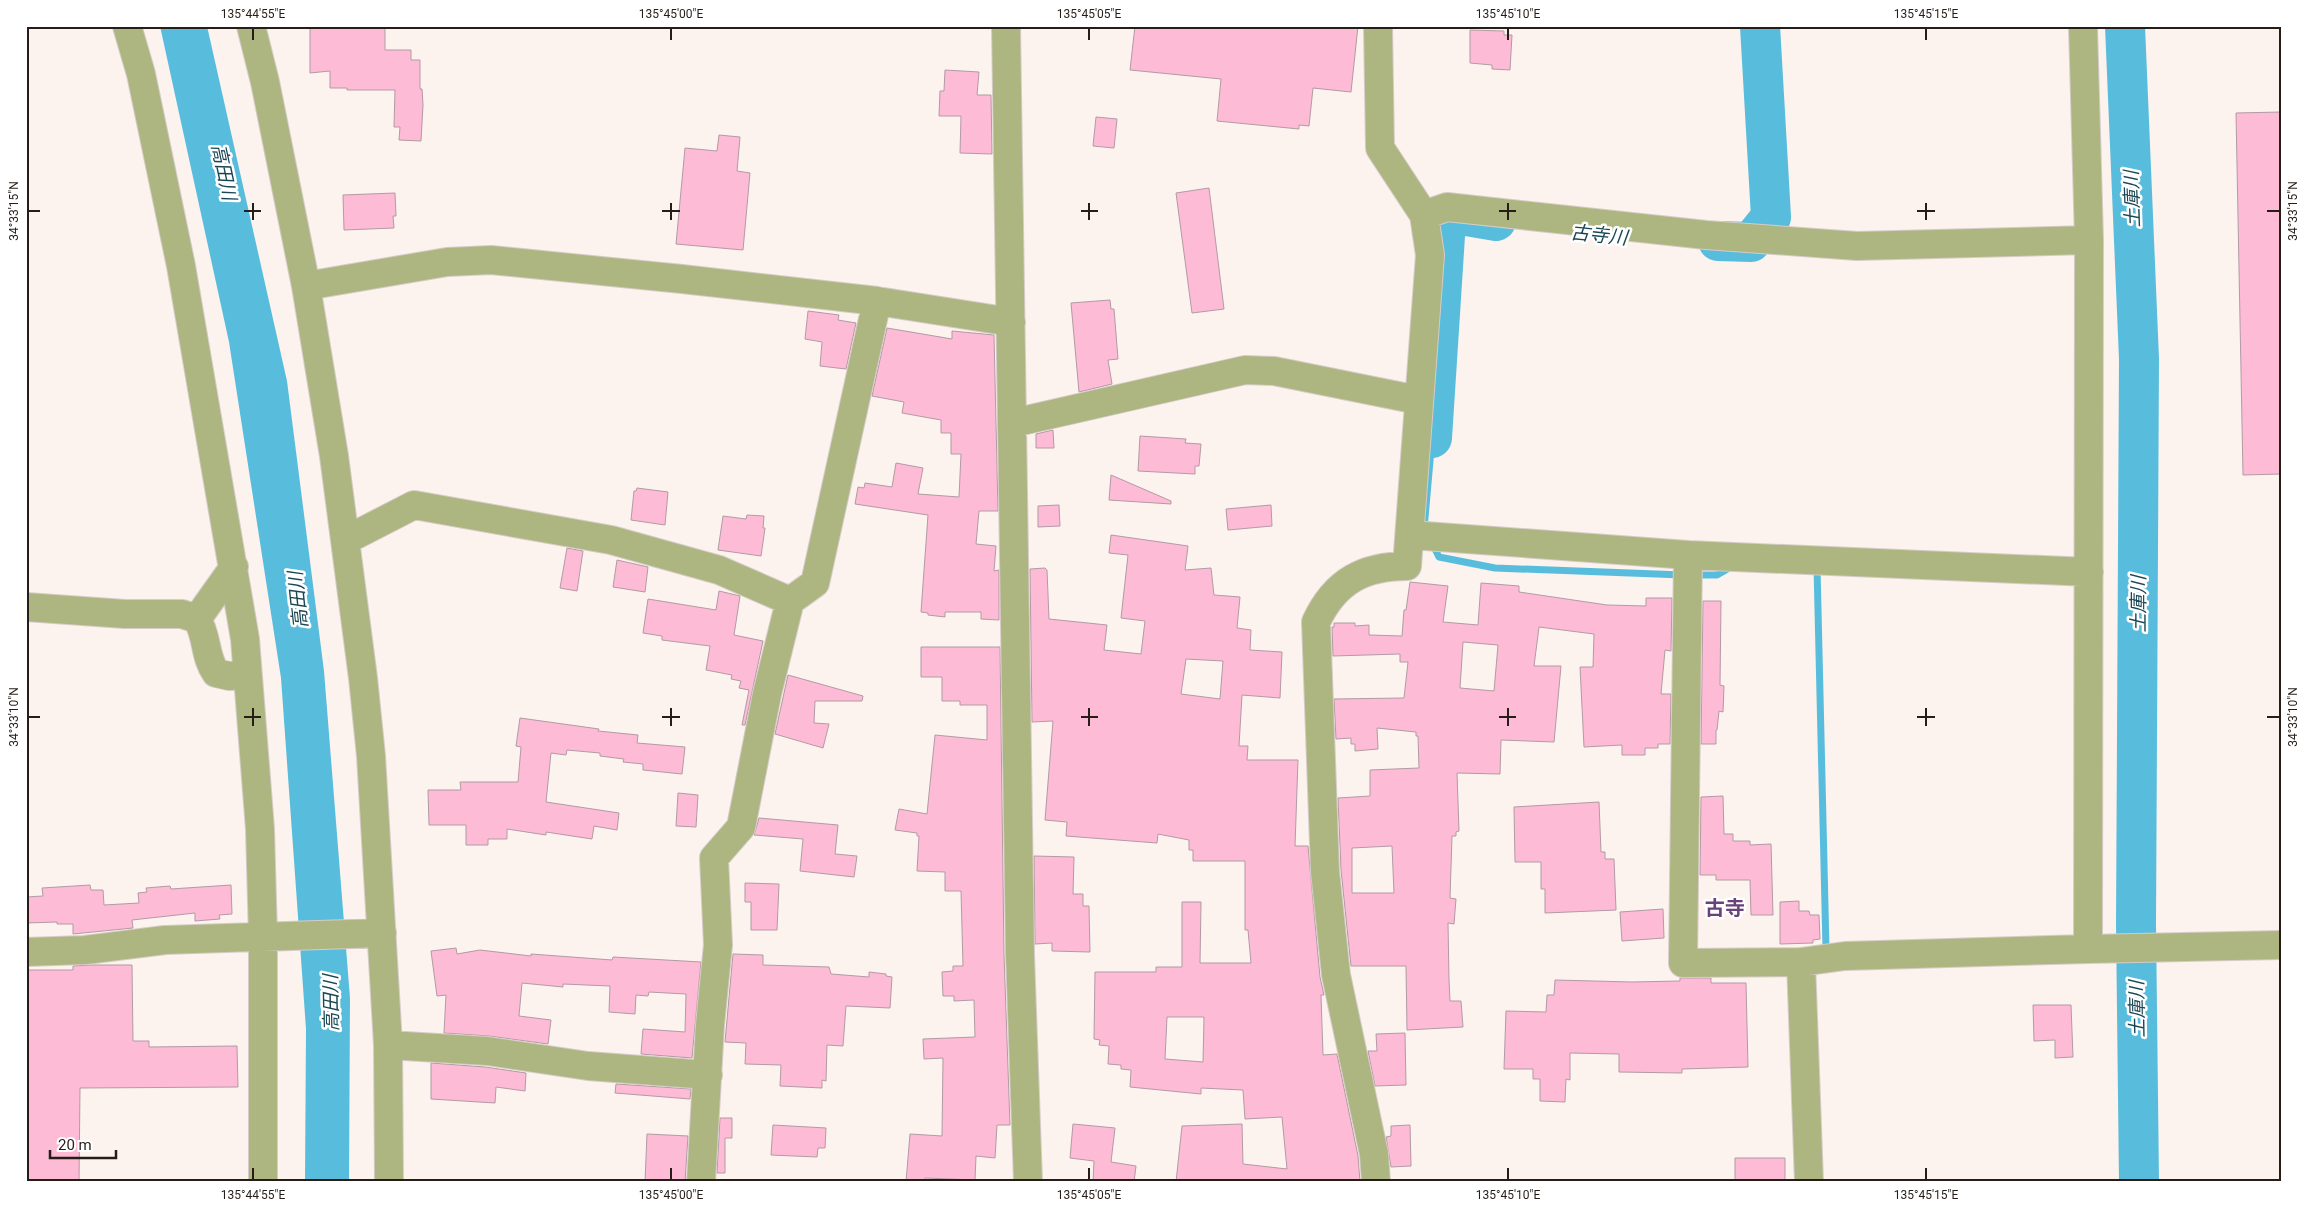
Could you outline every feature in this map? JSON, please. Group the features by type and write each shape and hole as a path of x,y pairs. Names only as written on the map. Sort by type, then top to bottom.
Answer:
{"street":[{"path":"128,26 141,74 181,266 245,640 256,772 265,937 263,1182"},
{"path":"251,26 265,82 306,286 346,540 364,678 371,756 378,934 388,1045 389,1182"},
{"path":"1006,26 1020,956 1028,1182"},
{"path":"1376,1182 1374,1154 1336,975 1325,871 1316,622 1325,603 1355,576 1385,566 1407,566 1430,255 1424,215 1380,148 1378,26"},
{"path":"2083,26 2089,240 2090,572 2100,949"},
{"path":"1424,215 1447,207 1706,235 1857,246 2089,240"},
{"path":"306,286 447,262 491,260 877,301 1011,322"},
{"path":"701,1182 710,1025 718,945 714,858 741,827 767,694 790,601 815,583 877,301"},
{"path":"1013,423 1245,370 1274,371 1418,400"},
{"path":"346,540 414,505 611,540 719,570 790,601"},
{"path":"1410,535 1688,555 2090,572"},
{"path":"1688,555 1683,964 1801,962 1846,956 2281,946"},
{"path":"197,619 234,567"},
{"path":"26,607 125,614 182,614 197,619 203,629 209,663 216,673 229,676 248,675"},
{"path":"26,952 85,950 165,940 378,934"},
{"path":"1801,962 1809,1182"},
{"path":"388,1045 487,1051 588,1066 708,1075"}],"water":[{"name":"高田川","path":"160,26 207,26 287,381 324,671 350,998 349,1182 305,1182 306,1029 281,678 229,342"}],"building":[{"path":"310,26 385,26 385,50 411,50 411,60 420,60 420,89 422,89 423,105 421,141 399,140 400,127 394,127 395,90 330,88 330,71 310,73"},
{"path":"1135,26 1358,26 1351,92 1313,88 1309,126 1299,125 1299,129 1217,121 1221,79 1130,70"},
{"path":"1470,30 1504,31 1504,35 1512,35 1510,70 1492,69 1492,65 1470,63"},
{"path":"945,70 979,72 977,95 991,95 992,154 960,153 961,116 939,116 940,91 944,91"},
{"path":"2281,112 2281,474 2243,475 2236,113"},
{"path":"1096,117 1117,119 1114,148 1093,146"},
{"path":"719,135 740,137 737,171 750,173 743,250 676,244 685,148 717,151"},
{"path":"1209,188 1224,309 1192,313 1176,193"},
{"path":"395,193 396,216 393,216 394,228 344,230 343,195"},
{"path":"1110,300 1111,309 1114,309 1118,359 1108,360 1112,384 1079,392 1071,303"},
{"path":"808,311 839,315 838,320 856,323 846,369 820,366 822,342 805,339"},
{"path":"887,328 952,339 952,331 994,335 998,511 979,511 976,544 996,546 994,571 999,570 999,620 981,619 981,612 945,612 945,617 928,615 928,613 921,612 928,515 855,504 858,487 864,488 865,483 892,487 896,463 923,468 918,494 959,497 961,454 951,454 951,433 941,433 941,420 902,413 904,402 872,396"},
{"path":"1053,430 1054,448 1036,448 1036,434"},
{"path":"1140,436 1186,439 1185,443 1201,444 1199,466 1195,466 1195,474 1138,471"},
{"path":"1111,475 1171,501 1171,504 1109,500"},
{"path":"637,488 668,492 665,525 631,520 634,491"},
{"path":"1059,505 1060,526 1038,527 1038,506"},
{"path":"1271,505 1272,526 1228,530 1226,509"},
{"path":"747,515 764,516 763,528 765,528 761,556 718,550 723,516 746,519"},
{"path":"1111,535 1188,546 1185,570 1211,568 1214,595 1240,597 1237,628 1251,630 1250,650 1282,652 1280,698 1242,695 1239,746 1248,746 1247,760 1298,760 1295,846 1308,846 1320,977 1324,995 1321,995 1323,1055 1337,1054 1358,1156 1360,1182 1340,1182 1340,1180 1176,1182 1182,1126 1242,1124 1243,1164 1287,1169 1282,1117 1245,1119 1243,1090 1201,1088 1201,1094 1130,1087 1131,1070 1121,1069 1121,1065 1108,1064 1109,1046 1099,1045 1100,1040 1094,1039 1095,972 1156,972 1156,967 1182,967 1182,902 1201,902 1200,963 1251,963 1248,930 1245,930 1245,861 1193,861 1193,850 1189,850 1189,840 1158,834 1157,843 1066,836 1067,822 1045,820 1053,721 1032,722 1030,569 1045,568 1047,570 1049,619 1107,625 1104,650 1141,654 1145,621 1121,618 1128,555 1109,553","holes":["1186,659 1223,661 1220,699 1181,694","1167,1017 1204,1017 1203,1062 1165,1059"]},
{"path":"567,548 583,551 577,591 560,588"},
{"path":"617,560 648,567 645,592 613,587"},
{"path":"1410,582 1448,586 1443,622 1478,625 1481,583 1519,586 1519,592 1607,605 1646,606 1646,598 1672,598 1671,651 1665,650 1661,694 1671,694 1670,744 1658,744 1658,748 1645,748 1645,755 1622,755 1622,745 1584,747 1580,667 1593,667 1594,634 1539,627 1534,666 1561,666 1554,742 1501,740 1500,774 1457,773 1459,831 1456,832 1456,836 1452,836 1450,898 1456,899 1454,924 1448,923 1449,980 1450,1001 1461,1001 1463,1027 1407,1030 1406,966 1351,966 1341,870 1338,798 1370,796 1370,770 1419,768 1418,736 1416,736 1416,732 1377,728 1378,749 1355,751 1355,744 1351,744 1351,738 1336,739 1334,699 1404,698 1408,662 1400,662 1400,654 1333,656 1332,627 1334,627 1334,623 1355,623 1355,626 1369,625 1369,635 1402,636 1404,610 1406,610","holes":["1463,642 1498,645 1494,691 1460,688","1392,846 1394,893 1352,893 1352,848"]},
{"path":"719,591 740,596 734,635 763,641 745,725 742,725 749,690 739,688 741,681 731,679 732,675 706,670 710,646 662,640 662,636 643,633 648,599 716,610"},
{"path":"1703,601 1721,601 1720,685 1724,686 1723,712 1719,711 1716,744 1701,744"},
{"path":"921,647 1000,647 1004,955 1010,1125 997,1125 995,1158 976,1156 975,1180 925,1178 924,1182 906,1182 910,1134 942,1136 943,1058 924,1059 923,1039 975,1037 974,1000 954,1001 954,996 943,996 942,972 953,971 953,966 963,966 961,891 945,891 945,872 917,871 919,836 917,836 917,833 895,830 899,809 927,814 935,735 987,740 987,705 960,705 960,701 942,701 942,677 921,677"},
{"path":"788,675 863,696 862,701 815,701 814,723 829,724 823,748 775,734"},
{"path":"520,718 599,729 598,731 638,735 637,743 685,747 682,774 643,770 643,764 623,762 624,759 600,756 600,753 567,750 566,755 551,753 546,802 619,813 617,830 594,826 592,839 546,832 546,835 507,829 507,839 488,839 488,845 466,845 466,825 429,825 428,790 461,790 460,782 518,782 521,747 516,746"},
{"path":"678,793 698,795 696,827 676,826"},
{"path":"1723,796 1724,834 1733,834 1733,841 1750,841 1750,845 1771,844 1773,915 1751,915 1750,880 1716,880 1716,875 1700,875 1701,797"},
{"path":"1599,802 1601,852 1605,852 1605,859 1614,859 1616,910 1545,913 1545,889 1541,889 1541,862 1515,862 1514,807"},
{"path":"759,818 838,825 835,854 857,856 854,877 800,871 803,839 754,835"},
{"path":"1034,856 1074,857 1073,894 1083,894 1083,906 1089,906 1090,952 1052,951 1052,943 1035,944"},
{"path":"745,883 779,884 777,930 751,930 751,902 745,902"},
{"path":"90,885 91,890 103,890 104,905 139,903 138,893 147,892 146,888 170,886 171,889 231,885 232,914 219,915 220,919 195,921 195,913 132,920 133,928 73,934 73,924 57,924 57,922 26,923 26,897 43,896 42,888"},
{"path":"1799,901 1799,911 1809,911 1810,915 1819,915 1820,939 1813,940 1813,943 1780,944 1780,902"},
{"path":"1663,909 1664,938 1622,941 1620,912"},
{"path":"456,948 457,954 480,950 531,956 531,954 612,960 613,957 701,962 692,1058 641,1054 643,1029 685,1032 686,994 649,992 648,996 636,995 635,1014 609,1012 610,986 563,984 563,987 522,983 519,1016 551,1020 548,1044 489,1036 444,1033 446,995 437,996 431,951"},
{"path":"733,954 763,955 763,965 829,967 831,974 869,977 869,972 886,974 886,976 892,977 890,1008 846,1006 843,1046 827,1045 826,1081 822,1080 822,1088 780,1086 781,1065 745,1064 746,1043 725,1042"},
{"path":"132,965 133,1041 149,1041 149,1047 237,1046 238,1087 80,1088 79,1182 26,1182 27,970 73,970 73,966"},
{"path":"1680,978 1711,978 1711,983 1746,983 1748,1067 1682,1069 1682,1073 1619,1072 1619,1054 1570,1053 1570,1080 1566,1079 1565,1102 1540,1101 1540,1079 1533,1079 1533,1069 1504,1069 1506,1011 1546,1012 1547,995 1554,995 1555,980 1632,982 1680,981"},
{"path":"2033,1005 2071,1005 2073,1057 2055,1058 2055,1040 2034,1041"},
{"path":"1405,1033 1406,1085 1375,1086 1368,1051 1377,1051 1376,1034"},
{"path":"431,1063 485,1067 526,1073 525,1091 496,1087 495,1103 431,1099"},
{"path":"616,1084 691,1089 690,1099 615,1093"},
{"path":"720,1118 732,1118 732,1138 725,1138 725,1173 717,1173"},
{"path":"1073,1124 1115,1128 1111,1162 1136,1166 1134,1182 1093,1182 1094,1161 1070,1158"},
{"path":"773,1125 826,1128 825,1148 818,1148 817,1157 771,1155"},
{"path":"1410,1125 1411,1166 1391,1167 1386,1137 1391,1136 1391,1126"},
{"path":"647,1134 688,1136 685,1182 645,1182"},
{"path":"1735,1158 1785,1158 1785,1182 1735,1182"}],"waterway":[{"name":"古寺川","path":"1718,241 1751,242 1771,217 1760,26"},
{"name":"土庫川","path":"2125,26 2139,359 2136,924 2139,1182"},
{"name":"古寺川","path":"1432,438 1446,220 1455,214 1496,221"},
{"path":"1424,529 1432,438"},
{"path":"1432,543 1439,557 1495,568 1683,575"},
{"path":"1694,575 1717,575 1731,567"},
{"path":"1817,567 1826,949"}],"district":[{"name":"古寺","path":"1725,908"}]}
